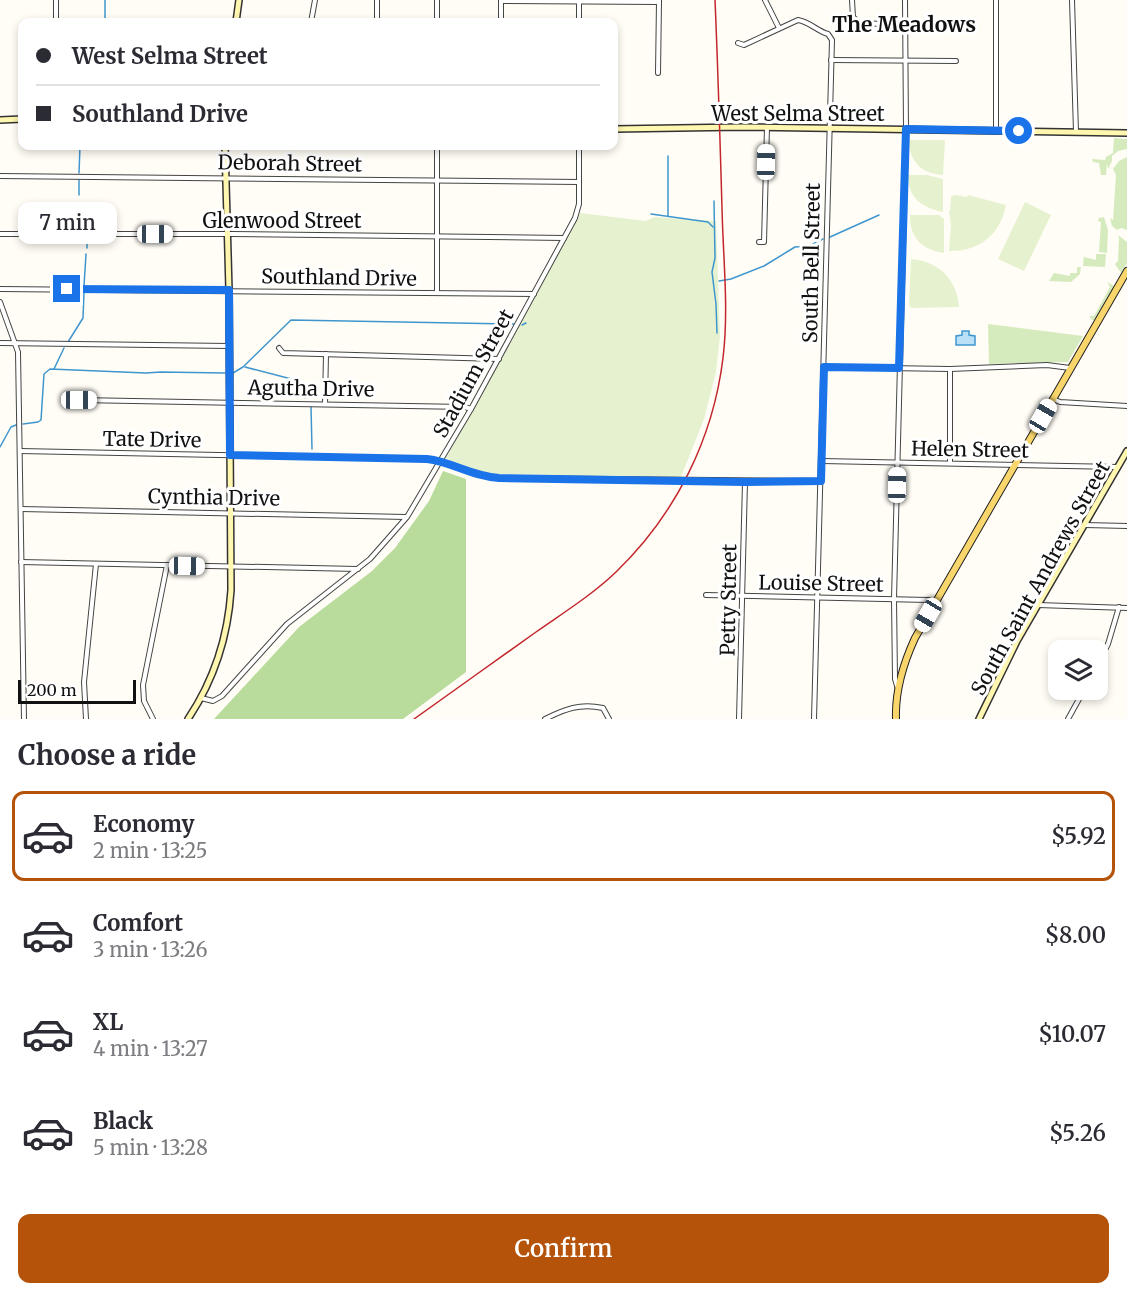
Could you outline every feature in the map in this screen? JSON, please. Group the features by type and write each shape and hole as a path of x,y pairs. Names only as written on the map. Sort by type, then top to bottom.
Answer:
{"main road":[{"path":"896,719 898,688 909,649 1127,271"}],"street":[{"path":"56,0 56,18"},
{"path":"237,18 239,0"},
{"path":"312,18 315,0"},
{"path":"377,0 377,18"},
{"path":"437,0 437,18"},
{"path":"738,42 744,45 779,28 765,0"},
{"path":"852,0 853,17 860,23 905,25"},
{"path":"898,688 895,679 894,599 906,129 905,0"},
{"path":"996,0 996,131"},
{"path":"1072,0 1076,132"},
{"path":"501,18 501,1 658,1 658,73"},
{"path":"579,1 579,18"},
{"name":"South Bell Street","path":"779,28 795,21 802,21 828,34 832,40 814,719"},
{"path":"831,60 956,62"},
{"path":"0,120 18,119"},
{"path":"759,242 764,242 767,127"},
{"name":"West Selma Street","path":"618,129 767,127 1127,134"},
{"path":"188,719 201,698 218,660 231,600 229,290 225,150"},
{"path":"437,150 437,293"},
{"name":"Stadium Street","path":"201,698 210,701 222,696 298,614 358,569 380,548 406,517 471,409 578,210 579,150"},
{"name":"Deborah Street","path":"0,176 579,182"},
{"name":"Glenwood Street","path":"0,234 564,238"},
{"name":"Southland Drive","path":"0,289 534,294"},
{"path":"0,302 17,344 24,719"},
{"path":"0,343 229,346"},
{"path":"279,348 283,353 499,359"},
{"path":"326,354 326,404"},
{"path":"824,367 950,369 1038,365 1071,368"},
{"path":"950,369 950,462"},
{"path":"1053,399 1060,402 1127,406"},
{"name":"Agutha Drive","path":"79,400 465,407 471,409"},
{"name":"Tate Drive","path":"20,451 427,459 489,477 745,482 821,481"},
{"name":"South Saint Andrews Street","path":"980,719 1005,664 1127,452"},
{"name":"Helen Street","path":"822,461 1118,467"},
{"name":"Petty Street","path":"740,719 745,482"},
{"name":"Cynthia Drive","path":"21,509 406,517"},
{"path":"1084,525 1127,526"},
{"path":"21,562 358,569"},
{"path":"86,719 84,682 96,564"},
{"path":"153,719 144,702 143,685 167,565"},
{"name":"Louise Street","path":"706,595 935,602"},
{"path":"1038,605 1127,608"},
{"path":"1108,644 1119,608"},
{"path":"1068,719 1078,700"},
{"path":"545,719 579,705 603,708 609,719"}],"green space":[{"path":"1114,138 1127,139 1127,149 1118,151 1112,156 1108,169 1107,163 1106,175 1101,175 1099,163 1093,162 1092,159 1105,160 1113,153"},
{"path":"909,140 945,141 943,175 929,172 918,165 911,155"},
{"path":"1127,157 1127,230 1121,228 1117,230 1112,226 1110,218 1113,220 1116,175 1113,169 1119,161"},
{"path":"908,175 927,175 943,179 943,212 929,208 918,201 911,190"},
{"path":"954,195 967,197 968,195 1006,205 999,225 987,239 970,248 949,251 951,225 949,211 951,197"},
{"path":"1025,202 1051,215 1024,271 998,259"},
{"path":"580,213 646,221 654,217 716,221 720,336 716,372 704,419 681,477 490,474 466,468 446,458"},
{"path":"910,215 939,215 944,219 944,253 929,249 918,241 912,230"},
{"path":"1104,217 1108,230 1107,253 1099,252 1101,222 1098,221 1099,218"},
{"path":"1118,235 1127,242 1127,263 1121,273 1115,264 1118,261"},
{"path":"1084,253 1084,257 1096,260 1096,254 1106,254 1105,267 1083,266"},
{"path":"911,259 930,263 944,273 954,288 959,307 911,308 909,304"},
{"path":"1077,267 1081,267 1080,274 1071,282 1049,281 1054,273 1070,276 1070,273 1077,273"},
{"path":"1107,282 1114,286 1092,320 1089,316 1094,316 1110,287"},
{"path":"988,324 1083,336 1068,362 989,364"},
{"path":"443,471 466,479 466,672 403,719 214,719 299,627 372,571 395,548 429,501"}],"water":[{"path":"962,331 969,331 969,335 975,336 975,345 956,345 956,336 962,335"}],"waterway":[{"path":"105,0 105,18"},
{"path":"79,173 80,150"},
{"path":"668,156 668,216"},
{"path":"79,180 79,195"},
{"path":"714,201 715,258 712,272 717,333"},
{"path":"79,207 80,221 84,231"},
{"path":"651,214 708,222 713,227"},
{"path":"830,237 879,215"},
{"path":"87,237 87,248"},
{"path":"719,281 731,279 764,266 795,247 809,246 823,239"},
{"path":"84,286 86,254"},
{"path":"68,342 83,318 84,293"},
{"path":"233,373 243,367 291,320 514,324"},
{"path":"522,325 526,323"},
{"path":"54,369 64,348"},
{"path":"245,367 299,381 305,398"},
{"path":"23,424 41,420 44,374 50,369 146,373 225,373"},
{"path":"311,407 312,449"},
{"path":"0,447 11,427 16,425"}],"railway":[{"path":"414,719 577,604 616,572 637,550 673,501 700,447 718,388 726,321 715,0"}],"district":[{"name":"The Meadows","path":"904,24"}],"route":[{"path":"67,289 229,290 230,455 427,459 473,474 499,478 821,481 824,367 899,368 906,129 1019,131"}]}
